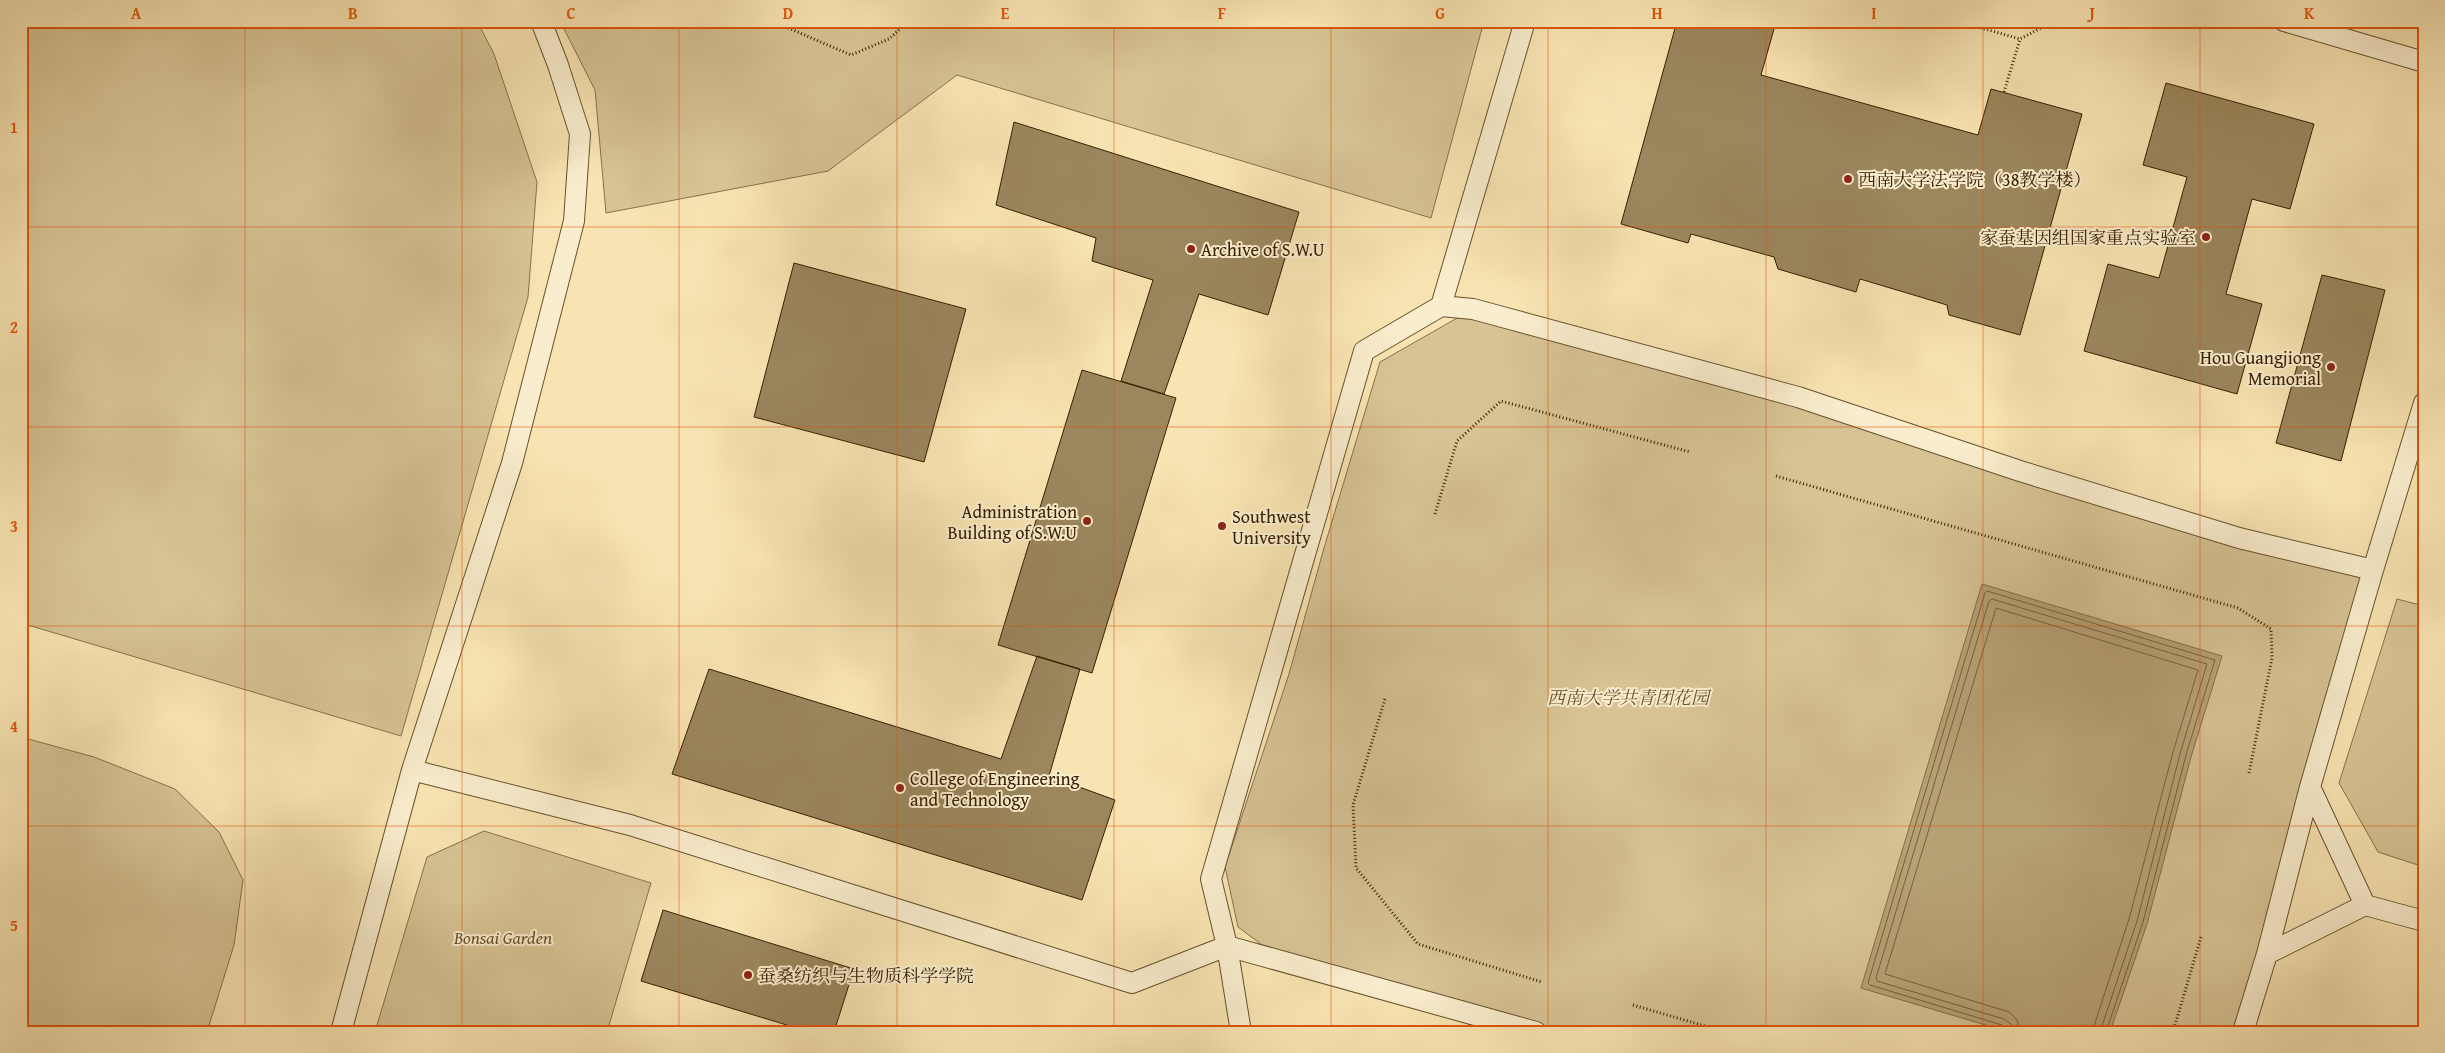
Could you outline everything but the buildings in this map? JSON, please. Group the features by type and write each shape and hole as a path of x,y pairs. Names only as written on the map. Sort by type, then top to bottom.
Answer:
{"lane":[{"path":"341,1032 412,770 512,463 574,220 580,134 558,65 541,21"},
{"path":"1441,306 1525,21"},
{"path":"2284,21 2424,62"},
{"path":"1241,1032 1227,946 1211,879 1364,351 1441,306 1473,309 1781,392 2020,471 2230,535 2374,570"},
{"path":"2244,1032 2310,787 2424,403"},
{"path":"412,770 630,825 1132,983 1227,946 1536,1032"},
{"path":"2310,787 2365,904"},
{"path":"2266,954 2365,904 2424,921"}],"path":[{"path":"772,21 851,55 889,39 909,21"},
{"path":"1957,21 2020,39 2054,21"},
{"path":"2004,92 2020,39"},
{"path":"1435,514 1457,441 1500,401 1690,452"},
{"path":"1776,476 2238,608 2271,629 2272,658 2250,773"},
{"path":"1385,699 1353,805 1356,868 1418,944 1542,982"},
{"path":"2173,1032 2201,937"},
{"path":"1633,1005 1725,1032"}],"green space":[{"path":"21,21 477,21 494,54 537,182 528,297 401,736 21,623"},
{"path":"560,21 1484,21 1431,218 957,75 828,171 606,213 595,90"},
{"name":"西南大学共青团花园","path":"1473,309 2373,570 2243,1032 1536,1032 1288,964 1238,927 1225,867 1289,674 1324,548 1380,362"},
{"path":"2397,599 2424,606 2424,867 2378,852 2339,783"},
{"path":"21,737 94,757 175,789 219,832 243,880 234,945 207,1032 21,1032"},
{"name":"Bonsai Garden","path":"484,831 651,883 607,1032 375,1032 427,857"}],"water":[{"path":"1982,584 2222,656 2191,757 2147,924 2110,1032 2009,1032 1861,988"}],"place":[{"name":"西南大学法学院（38教学楼）","path":"1848,179"},
{"name":"家蚕基因组国家重点实验室","path":"2206,237"},
{"name":"Archive of S.W.U","path":"1191,249"},
{"name":"Hou Guangjiong Memorial","path":"2331,367"},
{"name":"Administration Building of S.W.U","path":"1087,521"},
{"name":"Southwest University","path":"1222,526"},
{"name":"College of Engineering and Technology","path":"900,788"},
{"name":"蚕桑纺织与生物质科学学院","path":"748,975"}]}
